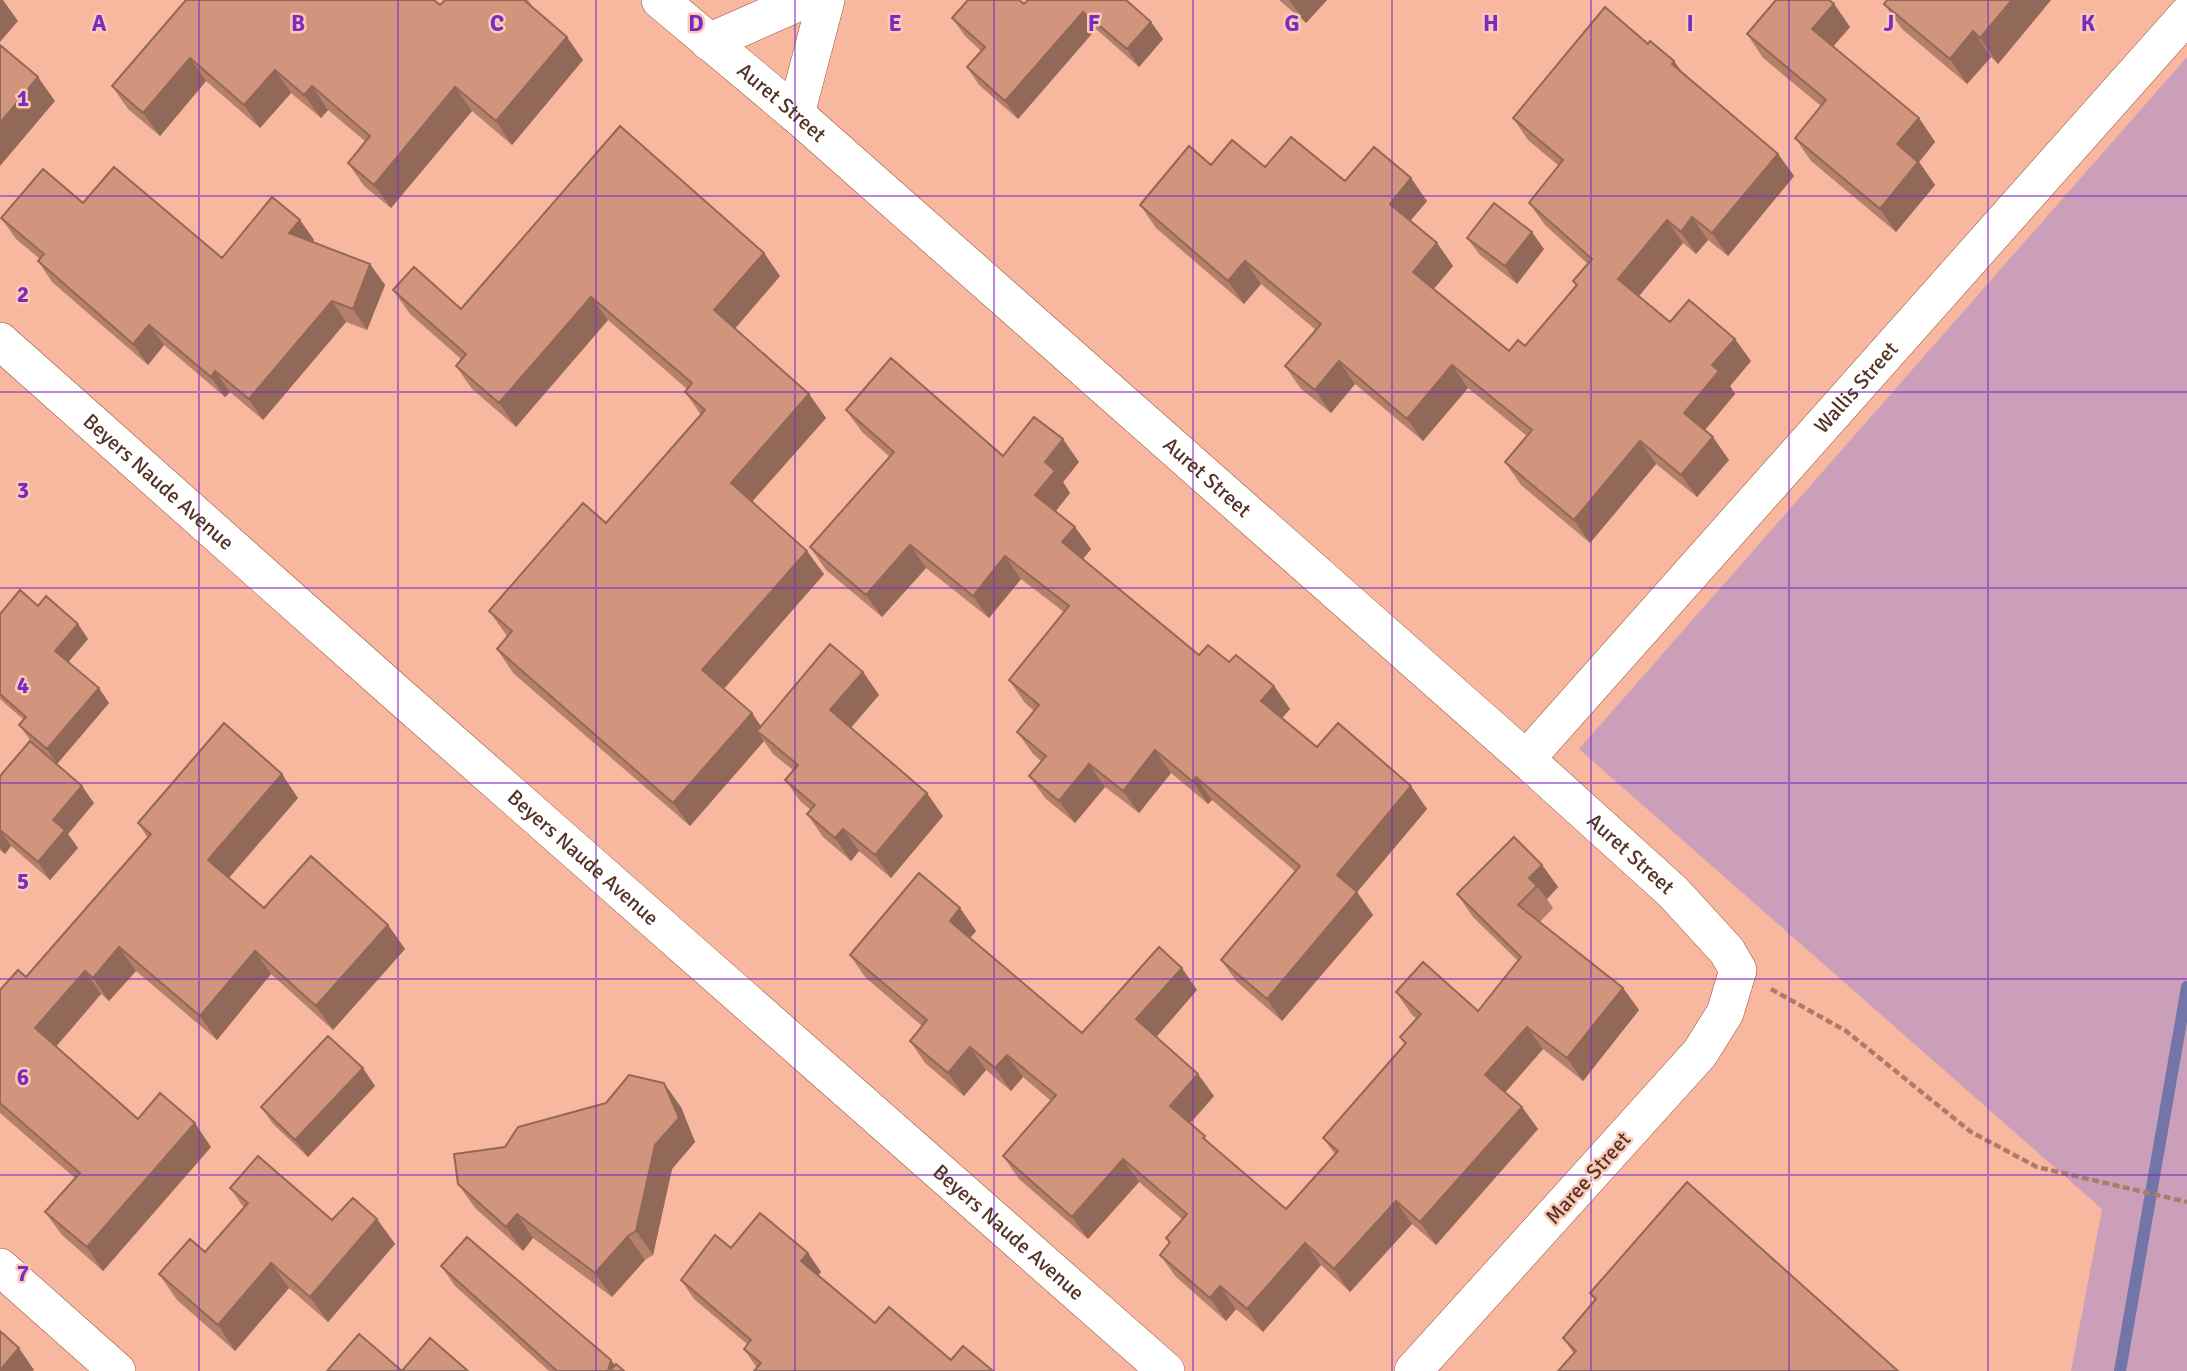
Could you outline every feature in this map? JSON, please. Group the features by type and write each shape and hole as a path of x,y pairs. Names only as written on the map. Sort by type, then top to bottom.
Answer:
{"street":[{"name":"Auret Street","path":"660,0 796,114 1526,759 1672,892 1727,951 1738,970"},
{"path":"709,43 804,0"},
{"path":"796,114 826,0"},
{"name":"Wallis Street","path":"1526,759 2187,15"},
{"name":"Beyers Naude Avenue","path":"0,341 402,699 1167,1371"},
{"name":"Maree Street","path":"1413,1371 1700,1053 1725,1013 1738,970"},
{"path":"0,1267 117,1371"}],"path":[{"path":"1738,970 1846,1031 1971,1132 2037,1167 2187,1202"}],"shaded area":[{"path":"2187,57 2187,1371 2071,1371 2102,1209 1579,749"}],"building":[{"path":"186,0 434,0 440,5 445,0 524,0 567,37 496,121 455,87 374,185 348,163 370,136 312,86 304,95 275,70 244,105 190,58 143,113 112,86"},
{"path":"968,0 1019,0 1024,4 1028,0 1126,0 1151,22 1127,49 1083,12 1005,101 967,67 985,47 952,18"},
{"path":"1776,0 1829,0 1834,4 1812,29 1919,118 1897,144 1918,162 1880,209 1795,138 1826,100 1747,34"},
{"path":"1887,0 2012,0 1980,38 1973,31 1950,59 1884,4"},
{"path":"1605,7 1648,44 1650,41 1674,61 1672,64 1778,154 1712,233 1692,217 1681,232 1667,220 1618,279 1670,322 1689,300 1735,339 1712,365 1719,371 1684,413 1713,437 1681,475 1640,441 1574,520 1505,462 1532,430 1452,365 1407,419 1339,361 1315,390 1285,366 1321,324 1245,261 1228,281 1140,205 1189,146 1211,165 1232,140 1265,167 1291,137 1345,181 1374,147 1411,178 1390,204 1437,243 1413,272 1509,351 1518,340 1525,346 1577,285 1573,281 1592,259 1529,203 1563,160 1513,118"},
{"path":"0,45 38,77 0,123"},
{"path":"620,126 764,253 714,310 809,394 731,483 807,551 702,670 752,713 673,803 497,649 512,631 489,611 583,503 606,523 705,410 685,392 692,383 591,297 499,403 456,366 466,354 393,290 414,267 461,309"},
{"path":"114,167 222,258 272,197 300,220 289,233 370,264 353,309 332,301 249,399 215,371 211,377 149,325 133,344 38,261 44,254 1,218 43,169 83,203"},
{"path":"1494,203 1532,232 1505,266 1467,238"},
{"path":"891,358 1003,456 1034,417 1063,439 1045,462 1055,471 1035,495 1075,527 1062,542 1199,655 1208,645 1229,662 1236,655 1274,686 1261,701 1317,747 1338,723 1411,786 1337,875 1357,892 1267,999 1221,960 1300,866 1196,777 1193,782 1155,750 1123,791 1089,764 1059,801 1029,776 1046,756 1017,732 1039,705 1009,680 1069,606 1005,556 973,596 910,545 866,595 810,547 894,452 846,410"},
{"path":"20,590 38,606 46,596 78,624 55,651 99,688 47,749 19,725 26,717 0,694 0,614"},
{"path":"830,644 863,672 830,710 927,793 875,855 843,829 835,838 807,814 815,805 785,780 798,765 757,731"},
{"path":"224,723 282,774 208,860 264,908 311,856 388,925 316,1006 255,951 200,1016 119,947 93,978 85,971 35,1028 138,1119 160,1093 195,1123 87,1247 45,1212 80,1173 0,1103 0,990 18,970 26,977 151,834 138,823"},
{"path":"30,741 82,786 53,820 65,830 38,862 0,830 0,776"},
{"path":"1514,837 1542,865 1529,878 1537,886 1518,905 1623,988 1567,1058 1527,1027 1485,1075 1522,1107 1420,1222 1396,1201 1334,1269 1305,1243 1247,1309 1220,1286 1210,1298 1160,1255 1170,1242 1166,1238 1187,1214 1123,1159 1072,1217 1003,1156 1056,1095 1007,1055 995,1068 970,1047 948,1073 910,1041 927,1020 850,955 919,873 960,908 950,921 1082,1033 1159,947 1182,968 1136,1019 1198,1074 1170,1106 1286,1209 1338,1151 1323,1138 1406,1043 1400,1037 1421,1014 1396,992 1423,962 1478,1011 1521,957 1457,894"},
{"path":"328,1036 363,1068 295,1140 261,1107"},
{"path":"629,1075 664,1083 679,1118 655,1145 636,1231 628,1236 595,1273 517,1214 506,1227 458,1184 454,1154 505,1147 518,1127 606,1103"},
{"path":"258,1156 332,1220 353,1198 377,1219 310,1297 271,1263 218,1325 159,1274 190,1239 205,1252 248,1203 230,1188"},
{"path":"1687,1182 1898,1371 1558,1371 1576,1351 1563,1338 1596,1299 1590,1293"},
{"path":"760,1213 808,1253 801,1261 875,1323 889,1307 951,1360 963,1346 993,1371 754,1371 761,1363 744,1349 751,1340 681,1280 715,1235 731,1248"},
{"path":"467,1237 611,1360 608,1371 557,1371 441,1266"},
{"path":"0,1331 19,1348 0,1370"},
{"path":"359,1334 402,1371 327,1371"},
{"path":"430,1338 468,1371 402,1371"},
{"path":"616,1364 624,1371 610,1371"}],"waterway":[{"path":"2120,1371 2187,987"}]}
